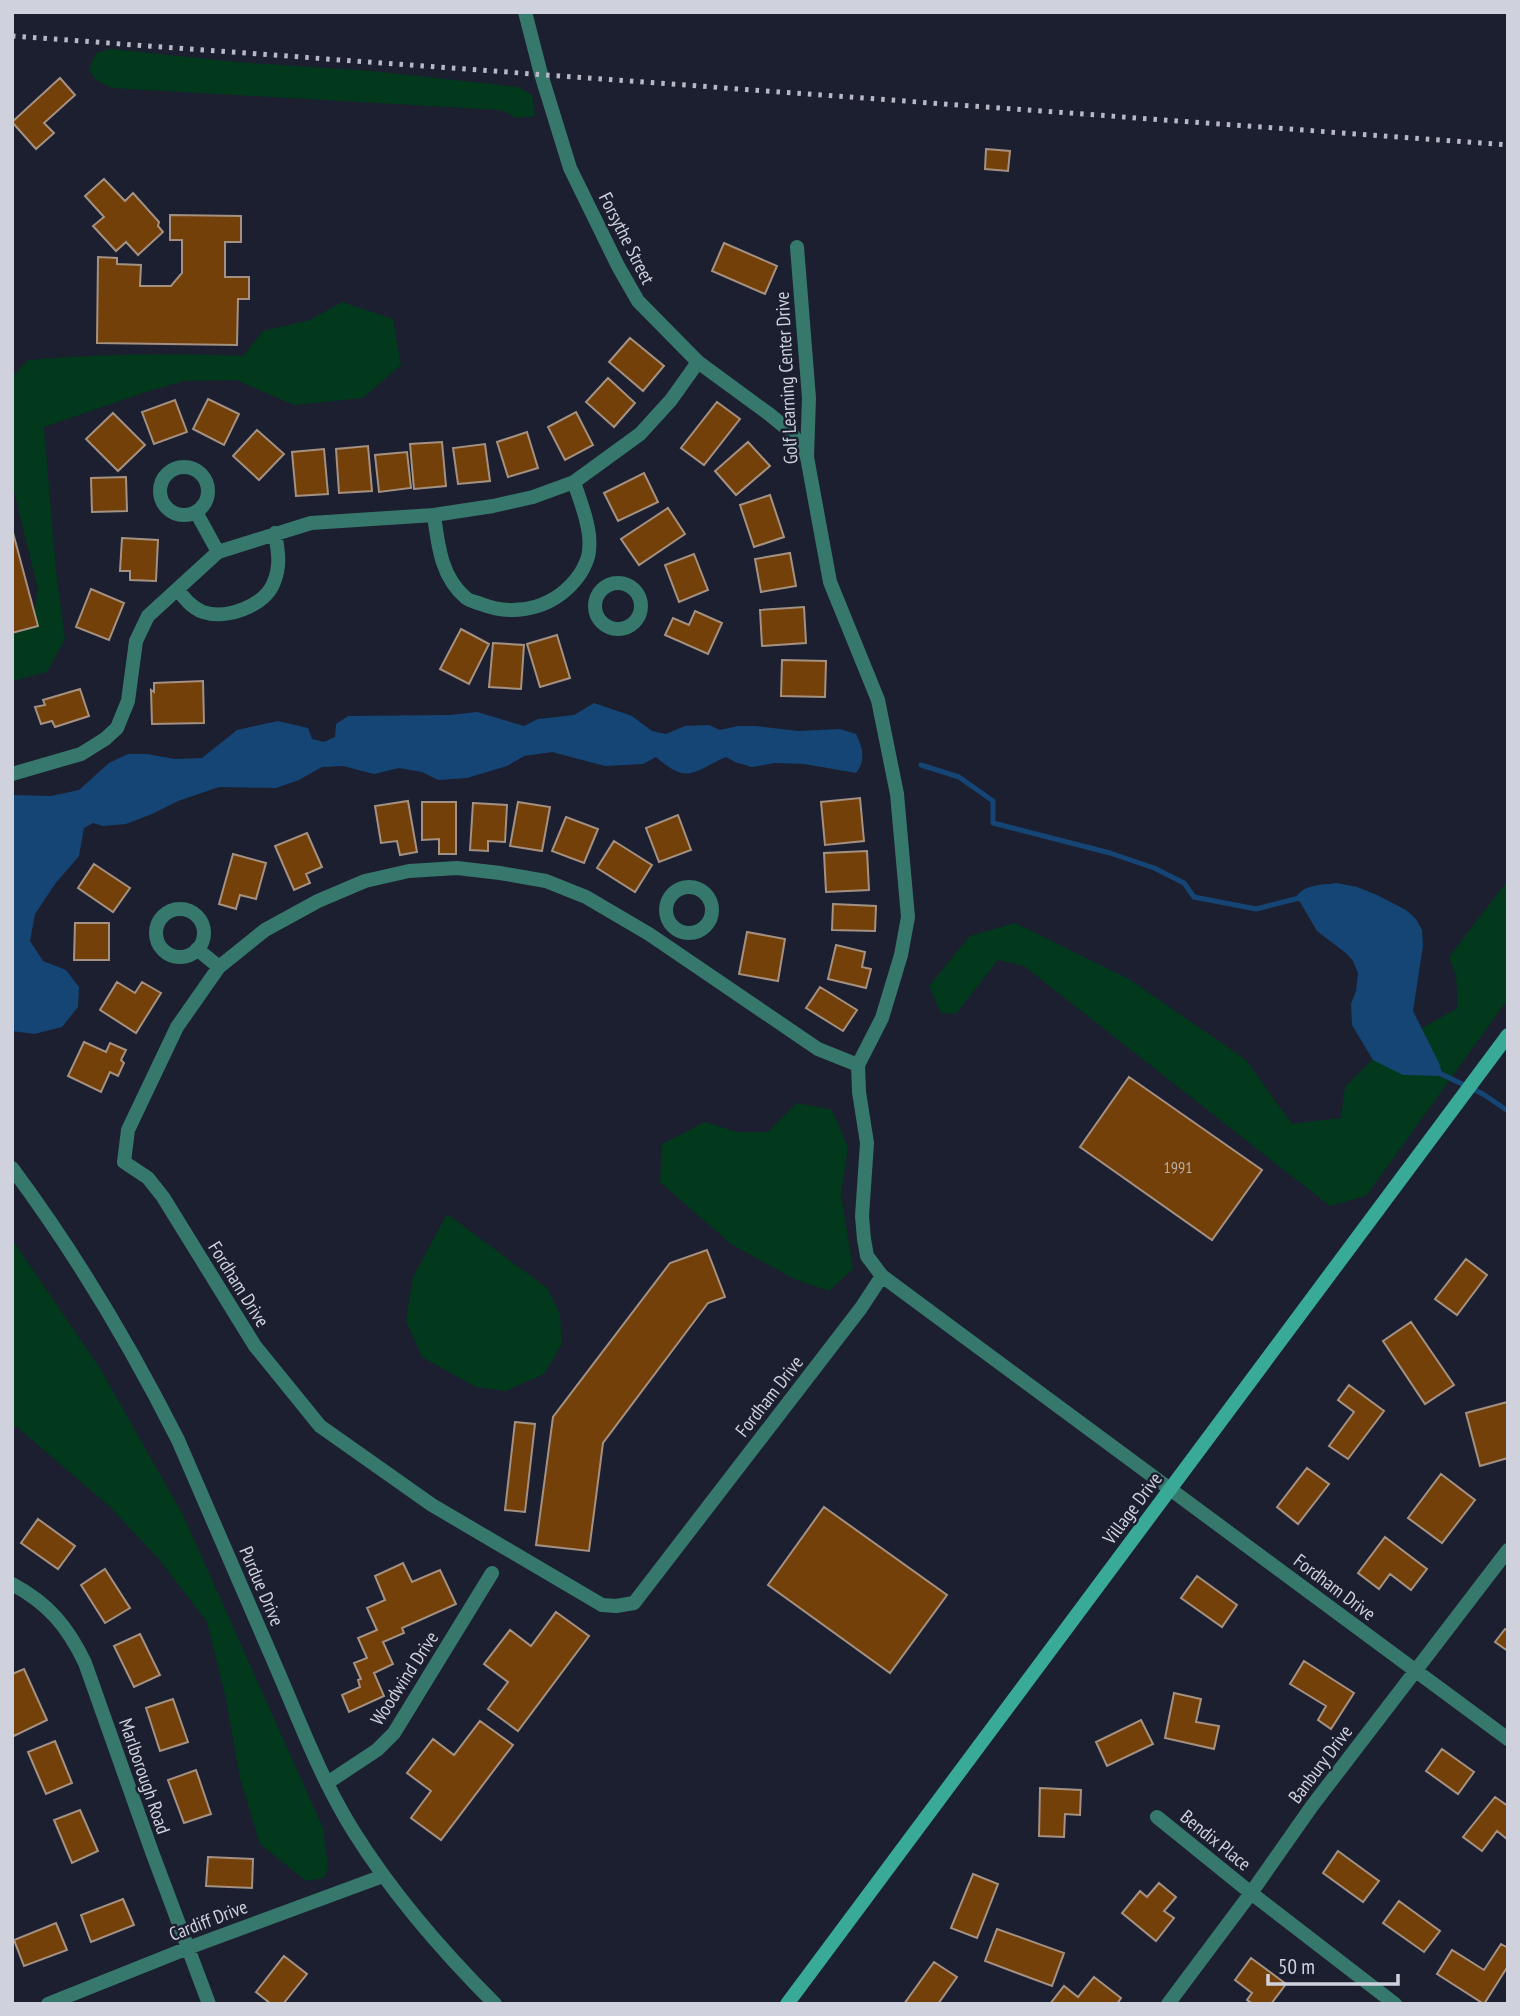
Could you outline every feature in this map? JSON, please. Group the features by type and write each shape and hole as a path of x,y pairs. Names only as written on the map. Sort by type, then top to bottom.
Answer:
{"main road":[{"name":"Village Drive","path":"787,2004 1508,1035"}],"street":[{"name":"Forsythe Street","path":"525,12 570,167 638,301 698,362 791,432 807,457"},
{"name":"Golf Learning Center Drive","path":"797,247 809,398 807,457 830,582 878,700 897,794 908,917 901,955 882,1018 858,1065"},
{"path":"12,774 81,754 105,739 117,727 128,701 136,641 148,615 218,552 311,523 434,515 493,506 533,497 573,482 640,434 671,400 698,362"},
{"path":"434,515 439,553 449,577 467,599 493,608 526,610 551,602 572,586 583,570 590,550 586,522 573,482"},
{"path":"196,512 218,552"},
{"path":"178,590 187,602 202,612 222,615 240,611 260,599 273,586 280,563 275,533"},
{"path":"578,578 600,592"},
{"path":"197,949 219,967 265,930 318,901 365,881 409,871 457,868 546,881 586,897 630,922 818,1049 858,1065 859,1093 867,1143 862,1216 864,1239 867,1256 882,1276"},
{"path":"665,945 675,928"},
{"name":"Fordham Drive","path":"219,967 177,1027 128,1130 124,1162 148,1178 163,1197 255,1346 320,1426 432,1505 602,1605 634,1603 861,1308 882,1276 1508,1740"},
{"name":"Purdue Drive","path":"12,1168 83,1271 160,1404 184,1453 313,1754 353,1830 417,1921 495,2004"},
{"name":"Banbury Drive","path":"1168,2004 1312,1806 1508,1550"},
{"name":"Woodwind Drive","path":"327,1783 377,1749 394,1733 492,1573"},
{"name":"Marlborough Road","path":"12,1584 44,1605 61,1622 85,1663 209,2004"},
{"name":"Bendix Place","path":"1157,1817 1395,2004"},
{"name":"Cardiff Drive","path":"48,2004 188,1948 383,1876"}],"green space":[{"path":"111,49 237,62 372,71 518,87 532,95 535,116 516,118 501,110 112,88 96,80 89,70 96,53"},
{"path":"342,302 393,319 401,365 363,398 294,405 236,380 184,381 44,427 56,570 65,639 47,672 12,681 12,623 34,612 38,589 12,483 12,377 28,360 82,356 243,356 263,331 310,320"},
{"path":"1508,880 1508,999 1366,1196 1330,1206 1024,966 998,960 956,1014 941,1013 929,986 970,936 1015,923 1129,979 1246,1060 1292,1124 1341,1118 1345,1087 1382,1050 1458,1008 1456,976 1449,957"},
{"path":"797,1103 832,1110 848,1147 841,1194 853,1269 829,1291 794,1279 731,1244 660,1182 662,1144 705,1122 737,1132 768,1132"},
{"path":"447,1214 547,1288 560,1314 562,1344 544,1374 506,1391 476,1387 422,1357 406,1321 413,1277"},
{"path":"12,1239 101,1370 183,1515 323,1828 328,1868 324,1878 306,1881 260,1844 240,1778 226,1699 207,1622 158,1558 109,1506 17,1427 12,1426"}],"water":[{"path":"594,703 632,716 652,731 666,734 685,726 709,725 720,730 738,726 798,731 840,729 856,734 862,749 862,759 856,773 804,764 775,763 752,767 726,757 697,771 683,773 667,766 656,757 643,764 605,766 552,752 524,756 507,766 467,778 438,780 422,772 399,768 374,774 343,766 322,767 299,780 276,788 219,787 178,801 126,824 103,826 93,823 84,828 79,856 55,884 35,914 30,941 43,961 66,970 79,987 78,1007 62,1027 34,1034 12,1031 12,795 51,796 79,790 109,763 128,754 175,759 202,758 237,730 278,721 308,728 312,739 324,742 335,737 336,724 348,716 450,715 477,712 524,726 538,719 574,715"},
{"path":"1337,883 1377,895 1406,910 1416,919 1422,930 1423,946 1413,1011 1443,1076 1403,1075 1373,1060 1352,1025 1351,1004 1358,973 1353,961 1317,931 1300,902 1295,899 1308,888"}],"building":[{"path":"60,78 75,95 44,123 54,133 36,149 12,122"},
{"path":"986,149 1010,151 1008,171 985,169"},
{"path":"104,179 125,201 133,193 159,222 158,226 163,232 138,255 126,242 116,251 93,226 104,217 85,196"},
{"path":"170,215 241,216 241,242 225,242 225,277 249,277 249,299 238,299 237,345 97,343 98,257 117,258 117,264 141,265 140,286 171,286 182,273 182,240 170,240"},
{"path":"724,243 777,266 765,294 712,271"},
{"path":"630,338 664,366 643,391 609,362"},
{"path":"608,378 635,403 614,427 586,402"},
{"path":"208,399 239,414 224,445 193,429"},
{"path":"175,400 187,432 154,444 142,412"},
{"path":"717,402 740,419 704,465 681,448"},
{"path":"576,412 593,445 565,460 548,427"},
{"path":"113,413 145,445 118,471 86,439"},
{"path":"257,430 284,454 259,480 233,456"},
{"path":"527,432 538,468 508,477 497,442"},
{"path":"442,442 446,486 414,489 410,444"},
{"path":"748,442 770,466 736,495 715,471"},
{"path":"485,444 490,481 458,484 453,448"},
{"path":"368,446 372,491 339,493 336,449"},
{"path":"324,449 328,494 296,496 292,452"},
{"path":"407,452 411,488 379,492 375,455"},
{"path":"644,473 658,502 618,521 604,493"},
{"path":"126,477 127,511 92,512 91,478"},
{"path":"770,495 784,537 754,547 740,505"},
{"path":"668,508 685,534 639,565 621,539"},
{"path":"12,529 38,626 12,633"},
{"path":"122,538 158,540 156,581 130,580 130,571 120,571"},
{"path":"790,553 796,586 761,592 755,559"},
{"path":"694,554 708,590 679,602 665,565"},
{"path":"91,589 124,603 109,640 76,627"},
{"path":"804,607 806,643 762,646 760,610"},
{"path":"695,611 722,623 708,654 665,635 673,618 689,625"},
{"path":"461,629 489,644 469,684 440,669"},
{"path":"557,635 570,678 540,687 527,644"},
{"path":"493,643 524,645 521,689 489,687"},
{"path":"782,660 826,661 825,697 781,696"},
{"path":"203,681 204,723 152,724 151,690 154,692 154,683"},
{"path":"80,689 89,716 55,727 52,721 41,724 35,707 45,705 43,700"},
{"path":"860,798 864,841 825,845 821,802"},
{"path":"408,801 417,852 400,855 397,841 381,843 375,806"},
{"path":"422,802 456,802 456,854 439,854 439,839 422,840"},
{"path":"518,802 550,807 542,851 510,846"},
{"path":"473,803 507,805 505,842 488,841 488,851 470,850"},
{"path":"678,815 691,850 659,862 646,828"},
{"path":"566,817 598,829 584,863 552,851"},
{"path":"307,833 322,867 306,874 310,883 294,890 275,846"},
{"path":"614,841 652,865 635,892 597,868"},
{"path":"867,851 869,890 826,892 824,853"},
{"path":"233,854 266,863 256,899 240,895 236,909 219,904"},
{"path":"94,864 130,888 113,912 78,888"},
{"path":"833,904 876,906 875,931 832,930"},
{"path":"75,923 109,923 109,960 74,960"},
{"path":"747,932 785,939 778,981 739,974"},
{"path":"836,945 865,952 862,967 871,969 866,988 828,979"},
{"path":"117,982 135,993 142,982 161,993 136,1033 100,1010"},
{"path":"820,987 857,1010 843,1031 806,1008"},
{"path":"84,1042 106,1052 110,1043 126,1050 118,1076 110,1072 101,1092 68,1076"},
{"path":"1129,1077 1262,1170 1212,1240 1080,1147"},
{"path":"707,1250 725,1297 708,1303 603,1443 589,1551 536,1545 553,1417 670,1263"},
{"path":"1466,1259 1487,1275 1457,1315 1435,1299"},
{"path":"1411,1322 1454,1385 1425,1404 1383,1341"},
{"path":"1349,1385 1384,1411 1348,1459 1329,1446 1354,1412 1338,1400"},
{"path":"1507,1402 1508,1458 1480,1466 1466,1413"},
{"path":"515,1422 535,1424 525,1512 505,1510"},
{"path":"1307,1468 1329,1484 1298,1524 1277,1507"},
{"path":"1441,1474 1475,1500 1442,1543 1408,1518"},
{"path":"824,1507 947,1595 890,1673 768,1585"},
{"path":"38,1519 75,1546 58,1569 21,1543"},
{"path":"1385,1537 1427,1569 1411,1590 1390,1574 1379,1589 1358,1573"},
{"path":"403,1563 412,1582 440,1570 456,1604 402,1628 404,1633 383,1642 393,1664 374,1673 384,1696 349,1712 342,1695 360,1687 358,1680 361,1679 354,1663 367,1658 358,1638 377,1630 367,1608 385,1600 375,1576"},
{"path":"105,1569 130,1608 105,1623 81,1585"},
{"path":"1197,1576 1237,1605 1222,1627 1181,1598"},
{"path":"556,1612 589,1636 518,1731 488,1709 508,1682 484,1664 510,1630 531,1646"},
{"path":"1505,1629 1508,1631 1508,1651 1495,1642"},
{"path":"140,1634 160,1675 134,1687 114,1646"},
{"path":"1304,1661 1354,1693 1331,1729 1318,1720 1326,1706 1290,1684"},
{"path":"24,1669 47,1720 14,1736 12,1674"},
{"path":"1174,1693 1201,1699 1196,1722 1219,1726 1214,1749 1165,1738"},
{"path":"173,1699 188,1742 160,1751 146,1708"},
{"path":"1141,1720 1153,1744 1107,1766 1096,1742"},
{"path":"480,1721 513,1745 441,1840 411,1818 431,1791 407,1773 433,1739 454,1755"},
{"path":"55,1741 72,1783 46,1794 28,1752"},
{"path":"1442,1749 1474,1772 1458,1794 1426,1771"},
{"path":"196,1770 211,1814 184,1823 168,1780"},
{"path":"1040,1788 1081,1790 1080,1815 1065,1814 1064,1837 1039,1836"},
{"path":"1495,1797 1508,1806 1508,1840 1497,1831 1482,1851 1463,1837"},
{"path":"80,1810 98,1851 72,1863 54,1820"},
{"path":"1338,1851 1379,1881 1363,1902 1323,1873"},
{"path":"208,1857 253,1859 252,1888 206,1886"},
{"path":"973,1874 998,1884 977,1938 951,1928"},
{"path":"1159,1883 1176,1897 1164,1911 1174,1918 1156,1941 1122,1913 1140,1891 1147,1897"},
{"path":"123,1899 134,1925 91,1942 81,1915"},
{"path":"1399,1901 1440,1931 1424,1952 1383,1923"},
{"path":"56,1923 67,1950 24,1966 14,1940"},
{"path":"997,1929 1064,1953 1052,1986 985,1961"},
{"path":"1501,1944 1508,1948 1508,1966 1484,2004 1437,1974 1452,1950 1484,1970"},
{"path":"284,1956 307,1974 283,2004 271,2004 256,1992"},
{"path":"1251,1958 1286,1984 1271,2004 1253,2004 1247,2000 1252,1993 1235,1980"},
{"path":"934,1962 957,1977 938,2004 904,2004"},
{"path":"1094,1977 1121,1998 1117,2004 1050,2004 1064,1986 1078,1997"}],"waterway":[{"path":"921,765 959,777 993,801 993,823 1110,853 1154,868 1184,883 1194,897 1256,909 1299,898"},
{"path":"1437,1072 1483,1094 1508,1111"}],"railway":[{"path":"12,36 1508,145"}]}
